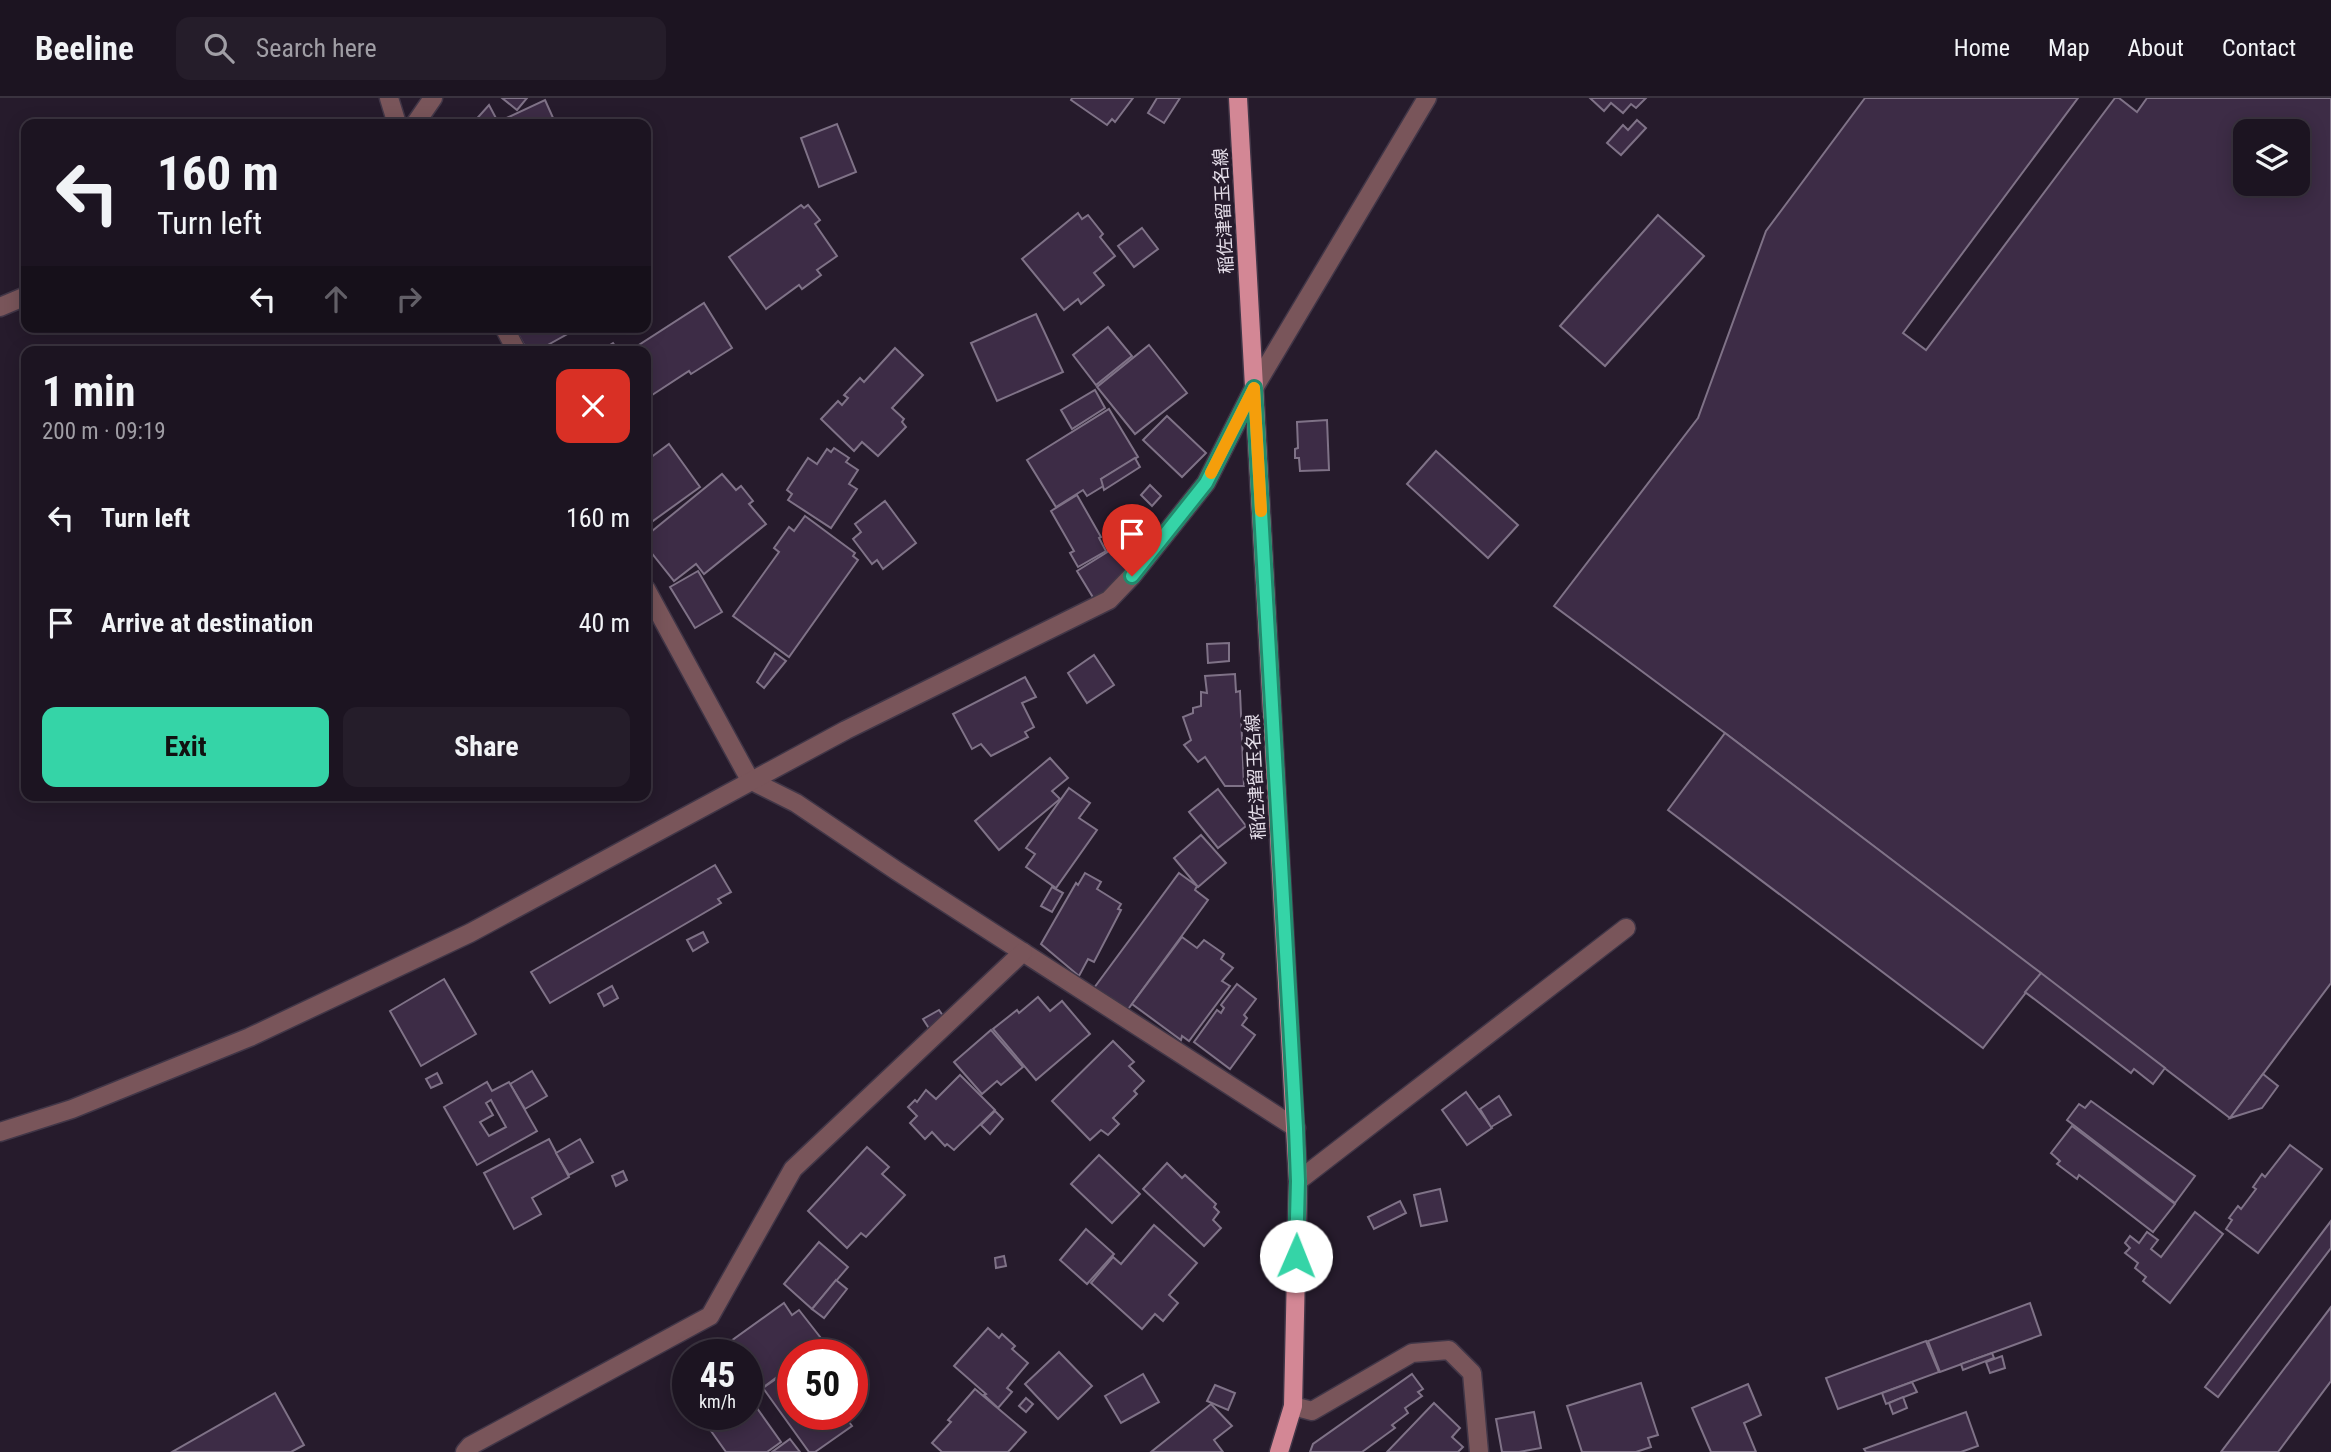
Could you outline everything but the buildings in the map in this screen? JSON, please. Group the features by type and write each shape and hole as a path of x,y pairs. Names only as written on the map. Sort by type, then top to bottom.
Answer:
{"main road":[{"name":"稲佐津留玉名線","path":"1238,98 1298,1181 1293,1406 1279,1452"}],"street":[{"path":"389,98 395,119"},
{"path":"418,119 433,98"},
{"path":"0,1132 72,1109 250,1037 470,933 750,780 1109,600 1132,576 1206,483 1254,388 1427,98"},
{"path":"0,307 21,298"},
{"path":"651,598 750,780 796,803 1296,1128"},
{"path":"1298,1181 1626,928"},
{"path":"465,1452 470,1446 568,1391 710,1316 793,1169 1023,952"},
{"path":"1293,1406 1312,1411 1412,1353 1449,1350 1472,1373 1479,1452"}],"slow traffic":[{"path":"1211,473 1254,388 1261,511"}],"route":[{"path":"1132,576 1206,483 1254,388 1296,1128 1296,1256"}]}
